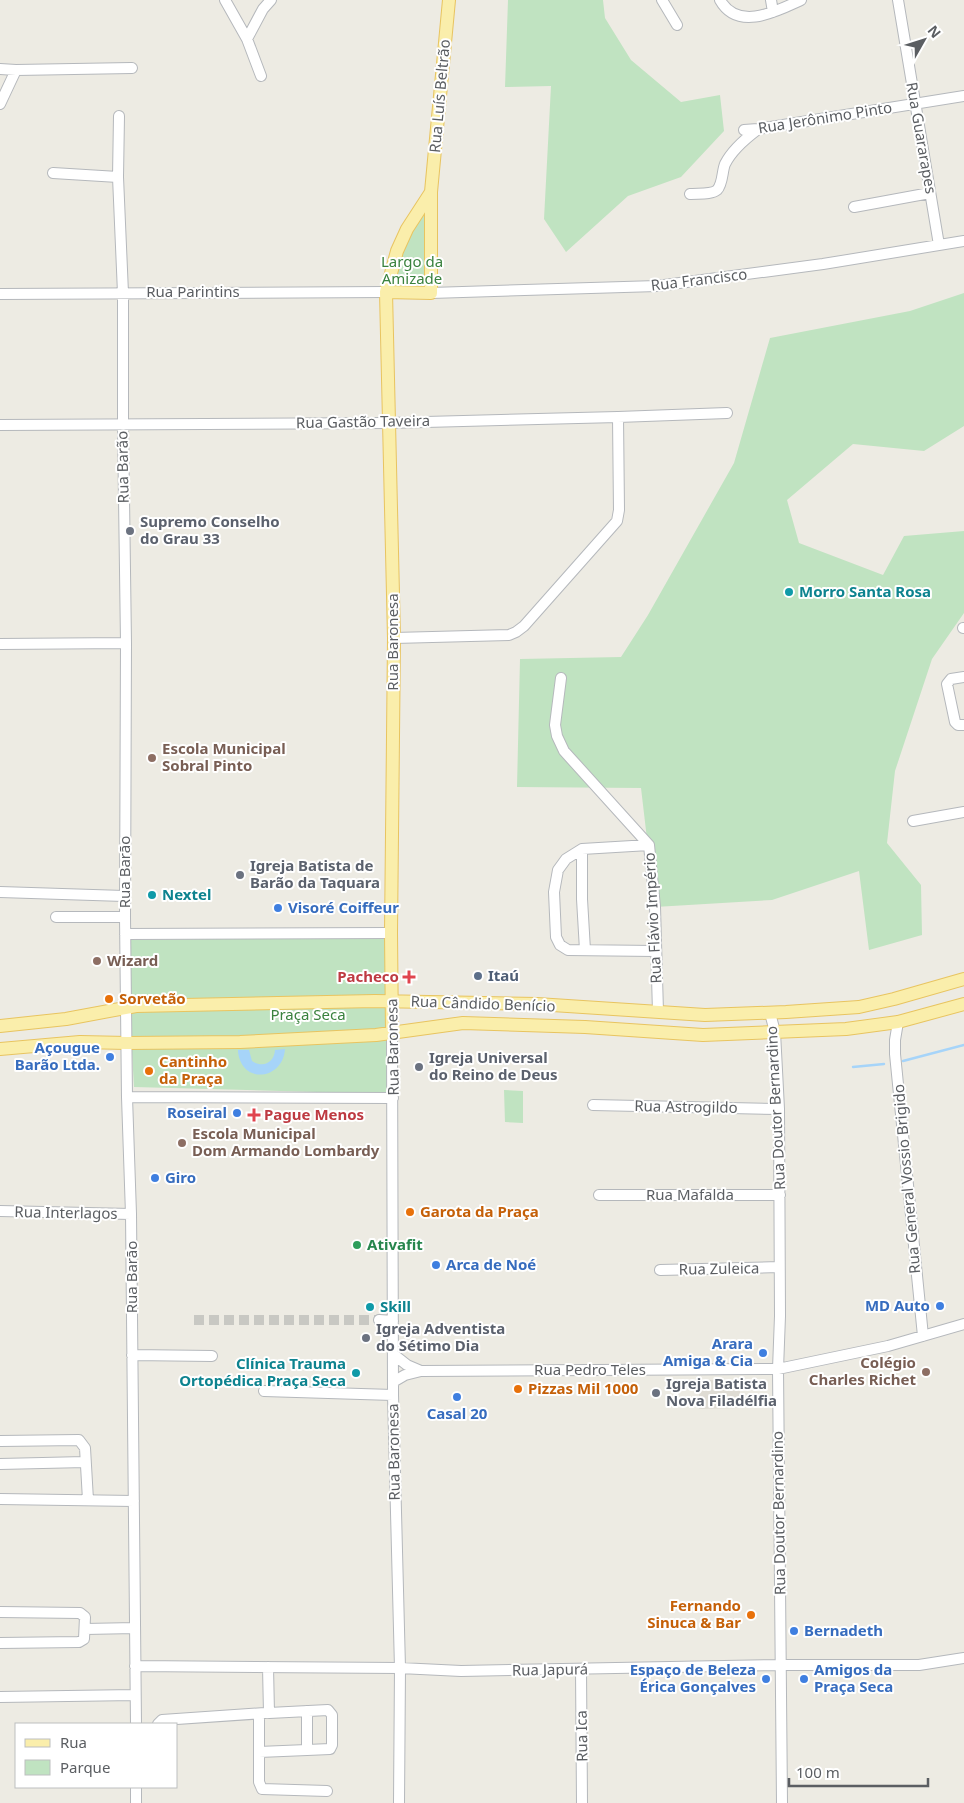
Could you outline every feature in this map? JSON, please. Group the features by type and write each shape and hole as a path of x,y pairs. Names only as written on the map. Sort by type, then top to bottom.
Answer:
{"main road":[{"name":"Rua Luís Beltrão","path":"431,293 426,210 431,192 449,0"},
{"path":"426,210 407,229 397,251 386,292 431,293"},
{"name":"Rua Baronesa","path":"386,292 394,638 391,933 392,1033"},
{"name":"Rua Cândido Benício","path":"0,1026 66,1019 126,1006 392,1001 537,1004 704,1015 770,1013 860,1007 894,1000 964,979"},
{"name":"Rua Cândido Benício","path":"0,1049 80,1042 126,1044 240,1042 392,1033 463,1023 585,1027 703,1035 846,1029 898,1022 964,1004"}],"street":[{"path":"225,0 247,39 261,76"},
{"path":"247,39 271,0"},
{"path":"662,0 677,25"},
{"path":"720,0 731,13 745,17 763,16 801,0"},
{"path":"771,0 773,12"},
{"name":"Rua Guararapes","path":"898,0 939,245"},
{"path":"0,69 132,68"},
{"path":"0,104 16,70"},
{"name":"Rua Jerônimo Pinto","path":"744,130 964,96"},
{"name":"Rua Barão","path":"119,116 118,177 123,292 126,643 124,917 127,1097 132,1214 136,1723"},
{"path":"690,194 713,192 716,190 725,165 732,154 744,140 758,129"},
{"path":"53,173 118,177"},
{"path":"854,207 930,193"},
{"name":"Rua Francisco","path":"431,293 657,286 823,264 964,241"},
{"name":"Rua Parintins","path":"0,294 386,292"},
{"name":"Rua Gastão Taveira","path":"0,425 388,422 618,417 727,412"},
{"path":"394,638 509,635 524,626 617,521 619,510 618,417"},
{"path":"0,644 126,643"},
{"path":"964,677 951,679 947,684 955,722 964,725"},
{"name":"Rua Flávio Império","path":"561,678 555,725 557,736 564,751 649,845 655,907 658,1012"},
{"path":"913,821 964,812"},
{"path":"649,845 582,849 566,859 558,870 554,892 556,937 558,944 568,950 655,951"},
{"path":"582,849 585,950"},
{"path":"0,892 124,896"},
{"path":"56,917 124,917"},
{"path":"125,934 391,933"},
{"name":"Rua Doutor Bernardino","path":"770,1013 775,1032 779,1109 780,1316 778,1370 782,1803"},
{"name":"Rua General Vossio Brigido","path":"898,1022 895,1054 923,1336"},
{"name":"Rua Baronesa","path":"392,1033 393,1395 400,1668 399,1803"},
{"path":"127,1097 393,1098"},
{"name":"Rua Astrogildo","path":"593,1105 779,1109"},
{"name":"Rua Mafalda","path":"599,1195 780,1195"},
{"name":"Rua Interlagos","path":"0,1211 132,1214"},
{"name":"Rua Zuleica","path":"660,1270 779,1267"},
{"path":"379,1320 393,1320"},
{"name":"Rua Pedro Teles","path":"393,1382 405,1375 421,1370 778,1370 839,1358 964,1324"},
{"name":"Rua Pedro Teles","path":"393,1354 407,1365 421,1370"},
{"path":"132,1355 212,1356"},
{"path":"264,1391 393,1395"},
{"path":"0,1441 79,1440 85,1448 88,1500"},
{"path":"0,1464 86,1462"},
{"path":"0,1499 134,1501"},
{"path":"0,1612 80,1613 85,1617 84,1639 80,1642 0,1643"},
{"path":"85,1629 135,1628"},
{"name":"Rua Japurá","path":"135,1666 400,1668 461,1671 780,1665 919,1665 964,1658"},
{"path":"268,1667 259,1752 258,1782 260,1787 264,1791 327,1790"},
{"name":"Rua Ica","path":"581,1669 582,1803"},
{"path":"0,1697 136,1695"},
{"path":"159,1723 162,1720 264,1713 328,1710 330,1712 332,1745 330,1749 259,1752"},
{"path":"306,1711 307,1750"},
{"path":"136,1788 136,1803"}],"shaded area":[{"path":"699,1380 740,1380 740,1408 699,1409"}],"green space":[{"path":"508,0 603,0 605,18 631,60 681,102 720,95 724,131 681,177 628,196 566,252 544,219 551,86 505,87"},
{"name":"Largo da Amizade","path":"431,192 431,293 386,292 397,251"},
{"path":"964,293 964,426 924,451 853,444 787,500 799,543 883,575 904,536 964,531 964,613 932,659 895,771 887,843 921,885 922,935 869,950 859,871 772,900 655,907 641,788 517,787 520,659 621,657 648,615 734,463 770,338 910,311"},
{"name":"Praça Seca","path":"386,937 385,1015 388,1094 134,1087 127,940"},
{"path":"504,1090 523,1091 523,1123 505,1122"}],"water":[{"path":"285,1049 283,1059 277,1067 270,1072 262,1074 254,1074 247,1070 241,1063 238,1052 238,1050 249,1050 252,1061 264,1064 273,1058 275,1050"}],"waterway":[{"path":"903,1061 964,1045"},
{"path":"853,1067 884,1064"}],"tunnel":[{"path":"194,1320 379,1320"}],"place":[{"name":"Supremo Conselho do Grau 33","path":"130,531"},
{"name":"Morro Santa Rosa","path":"789,592"},
{"name":"Escola Municipal Sobral Pinto","path":"152,758"},
{"name":"Igreja Batista de Barão da Taquara","path":"240,875"},
{"name":"Nextel","path":"152,895"},
{"name":"Visoré Coiffeur","path":"278,908"},
{"name":"Wizard","path":"97,961"},
{"name":"Itaú","path":"478,976"},
{"name":"Pacheco","path":"409,977"},
{"name":"Sorvetão","path":"109,999"},
{"name":"Açougue Barão Ltda.","path":"110,1057"},
{"name":"Igreja Universal do Reino de Deus","path":"419,1067"},
{"name":"Cantinho da Praça","path":"149,1071"},
{"name":"Roseiral","path":"237,1113"},
{"name":"Pague Menos","path":"254,1115"},
{"name":"Escola Municipal Dom Armando Lombardy","path":"182,1143"},
{"name":"Giro","path":"155,1178"},
{"name":"Garota da Praça","path":"410,1212"},
{"name":"Ativafit","path":"357,1245"},
{"name":"Arca de Noé","path":"436,1265"},
{"name":"MD Auto","path":"940,1306"},
{"name":"Skill","path":"370,1307"},
{"name":"Igreja Adventista do Sétimo Dia","path":"366,1338"},
{"name":"Arara Amiga & Cia","path":"763,1353"},
{"name":"Colégio Charles Richet","path":"926,1372"},
{"name":"Clínica Trauma Ortopédica Praça Seca","path":"356,1373"},
{"name":"Pizzas Mil 1000","path":"518,1389"},
{"name":"Igreja Batista Nova Filadélfia","path":"656,1393"},
{"name":"Casal 20","path":"457,1397"},
{"name":"Fernando Sinuca & Bar","path":"751,1615"},
{"name":"Bernadeth","path":"794,1631"},
{"name":"Espaço de Beleza Érica Gonçalves","path":"766,1679"},
{"name":"Amigos da Praça Seca","path":"804,1679"}]}
